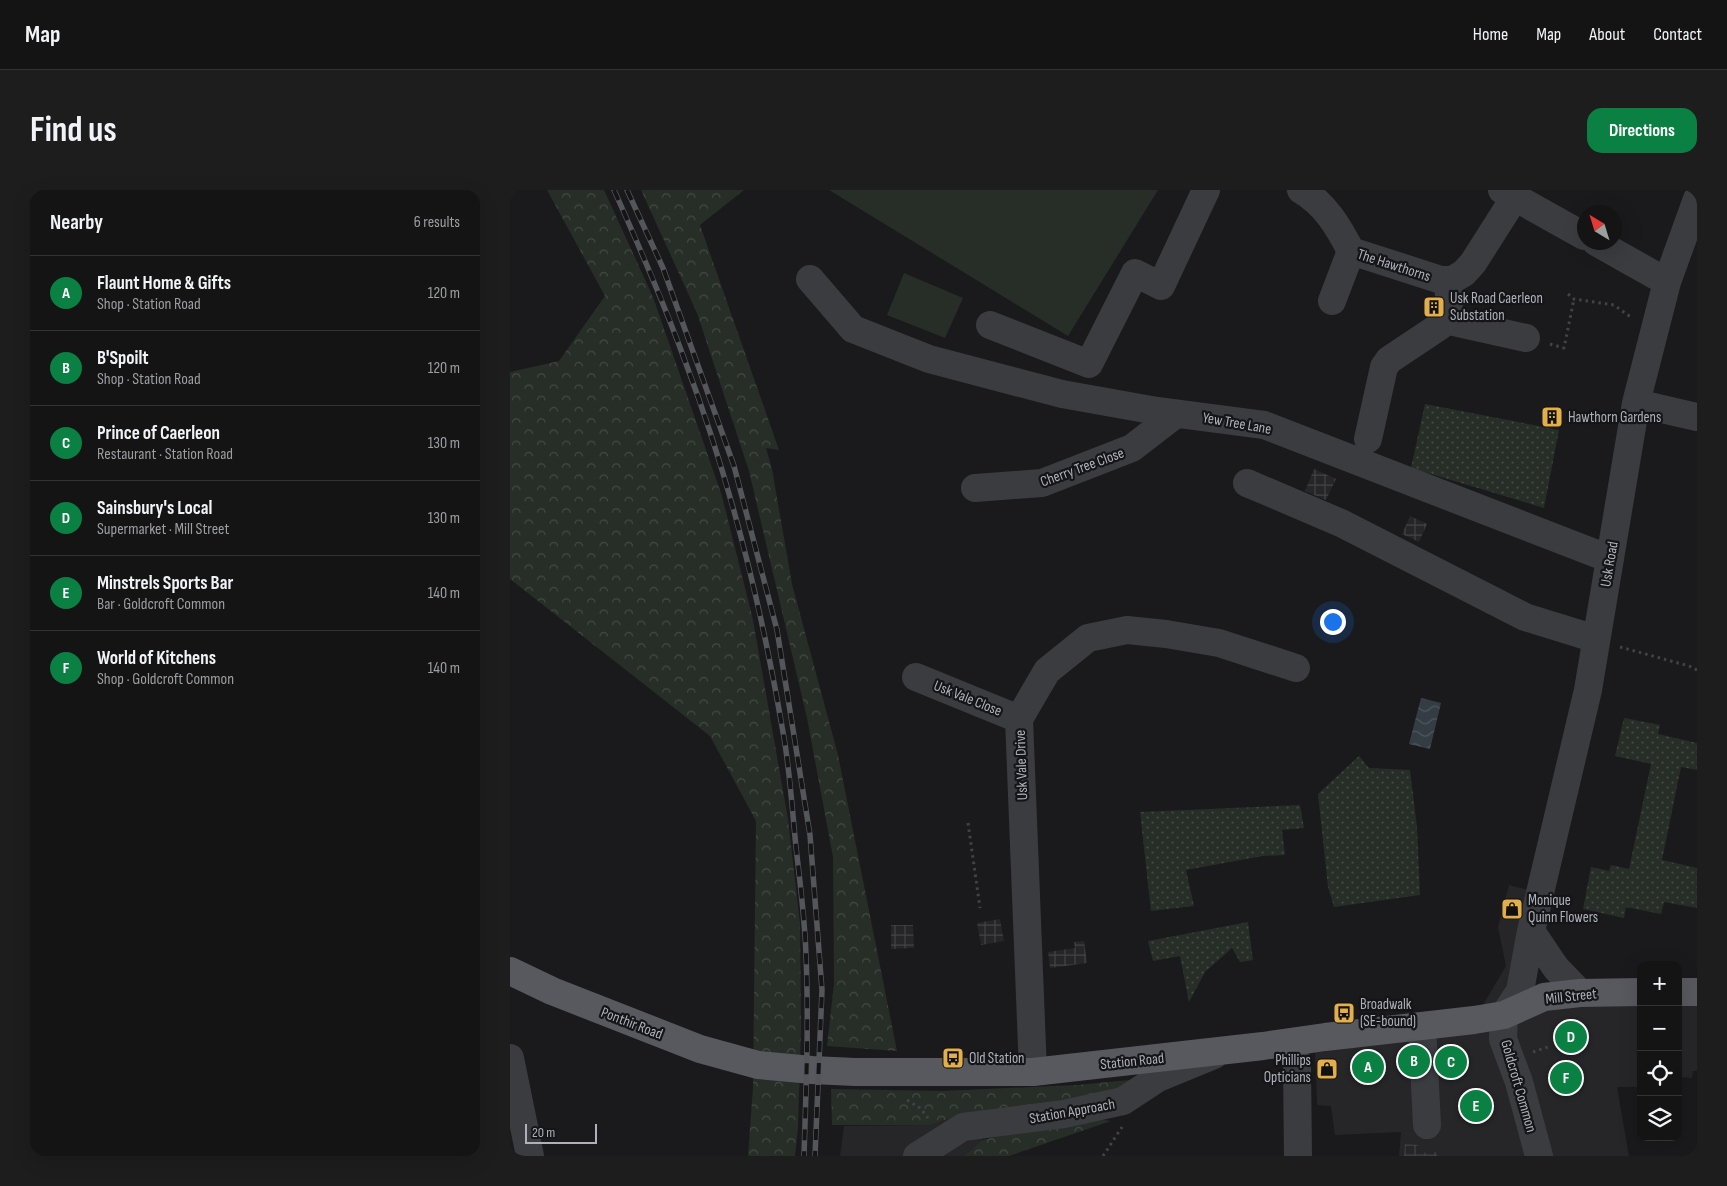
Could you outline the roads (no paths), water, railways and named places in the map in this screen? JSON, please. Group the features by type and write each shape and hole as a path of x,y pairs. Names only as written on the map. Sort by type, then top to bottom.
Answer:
{"main road":[{"name":"Ponthir Road","path":"510,971 552,991 700,1049 758,1065"},
{"name":"Mill Street","path":"1504,1015 1544,997 1580,993 1637,992"},
{"path":"1682,992 1697,992"},
{"name":"Station Road","path":"758,1065 856,1072 1033,1072 1293,1043 1325,1037 1504,1015"}],"street":[{"path":"990,326 1089,364 1135,273 1161,286 1206,190"},
{"name":"The Hawthorns","path":"1301,190 1325,209 1339,227 1351,251 1434,278 1452,280 1464,273 1473,263 1509,194 1577,232"},
{"name":"Usk Road","path":"1504,1015 1520,991 1531,931 1588,690 1636,403 1667,282 1697,199"},
{"path":"1610,250 1667,282"},
{"name":"The Hawthorns","path":"1332,301 1351,251"},
{"name":"Yew Tree Lane","path":"810,279 853,328 929,359 1062,394 1176,414 1264,425 1610,559"},
{"path":"1368,439 1384,367 1389,360 1440,326 1445,320 1449,305 1448,280"},
{"path":"1445,320 1526,338"},
{"path":"1636,403 1697,417"},
{"name":"Cherry Tree Close","path":"975,488 1042,483 1132,448 1176,414"},
{"path":"1247,483 1341,523 1525,617 1596,640"},
{"name":"Usk Vale Drive","path":"1033,1072 1019,719 1046,671 1088,638 1127,630 1166,634 1218,643 1296,668"},
{"name":"Usk Vale Close","path":"916,677 1019,719"},
{"path":"1531,931 1556,968 1580,993"},
{"name":"Goldcroft Common","path":"1504,1015 1503,1039 1519,1082 1539,1156"},
{"path":"1422,1026 1427,1125"},
{"path":"1293,1043 1297,1067 1298,1156"},
{"name":"Station Approach","path":"917,1156 963,1127 1064,1114 1123,1101 1158,1078 1222,1051"},
{"path":"510,1058 523,1151"}],"water":[{"path":"1421,698 1441,703 1430,749 1409,744"}],"railway":[{"path":"614,190 669,318 716,451 743,544 775,686 787,761 805,942 807,1031 804,1156"},
{"path":"627,190 663,268 734,466 777,630 810,835 822,990 815,1156"}],"place":[{"name":"Usk Road Caerleon Substation","path":"1434,307"},
{"name":"Hawthorn Gardens","path":"1552,417"},
{"name":"Monique Quinn Flowers","path":"1512,909"},
{"name":"Broadwalk (SE-bound)","path":"1344,1013"},
{"name":"Sainsbury's Local","path":"1571,1037"},
{"name":"Old Station","path":"953,1058"},
{"name":"B'Spoilt","path":"1414,1061"},
{"name":"Prince of Caerleon","path":"1451,1062"},
{"name":"Flaunt Home & Gifts","path":"1368,1067"},
{"name":"Phillips Opticians","path":"1327,1069"},
{"name":"World of Kitchens","path":"1566,1078"},
{"name":"Minstrels Sports Bar","path":"1476,1106"}]}
